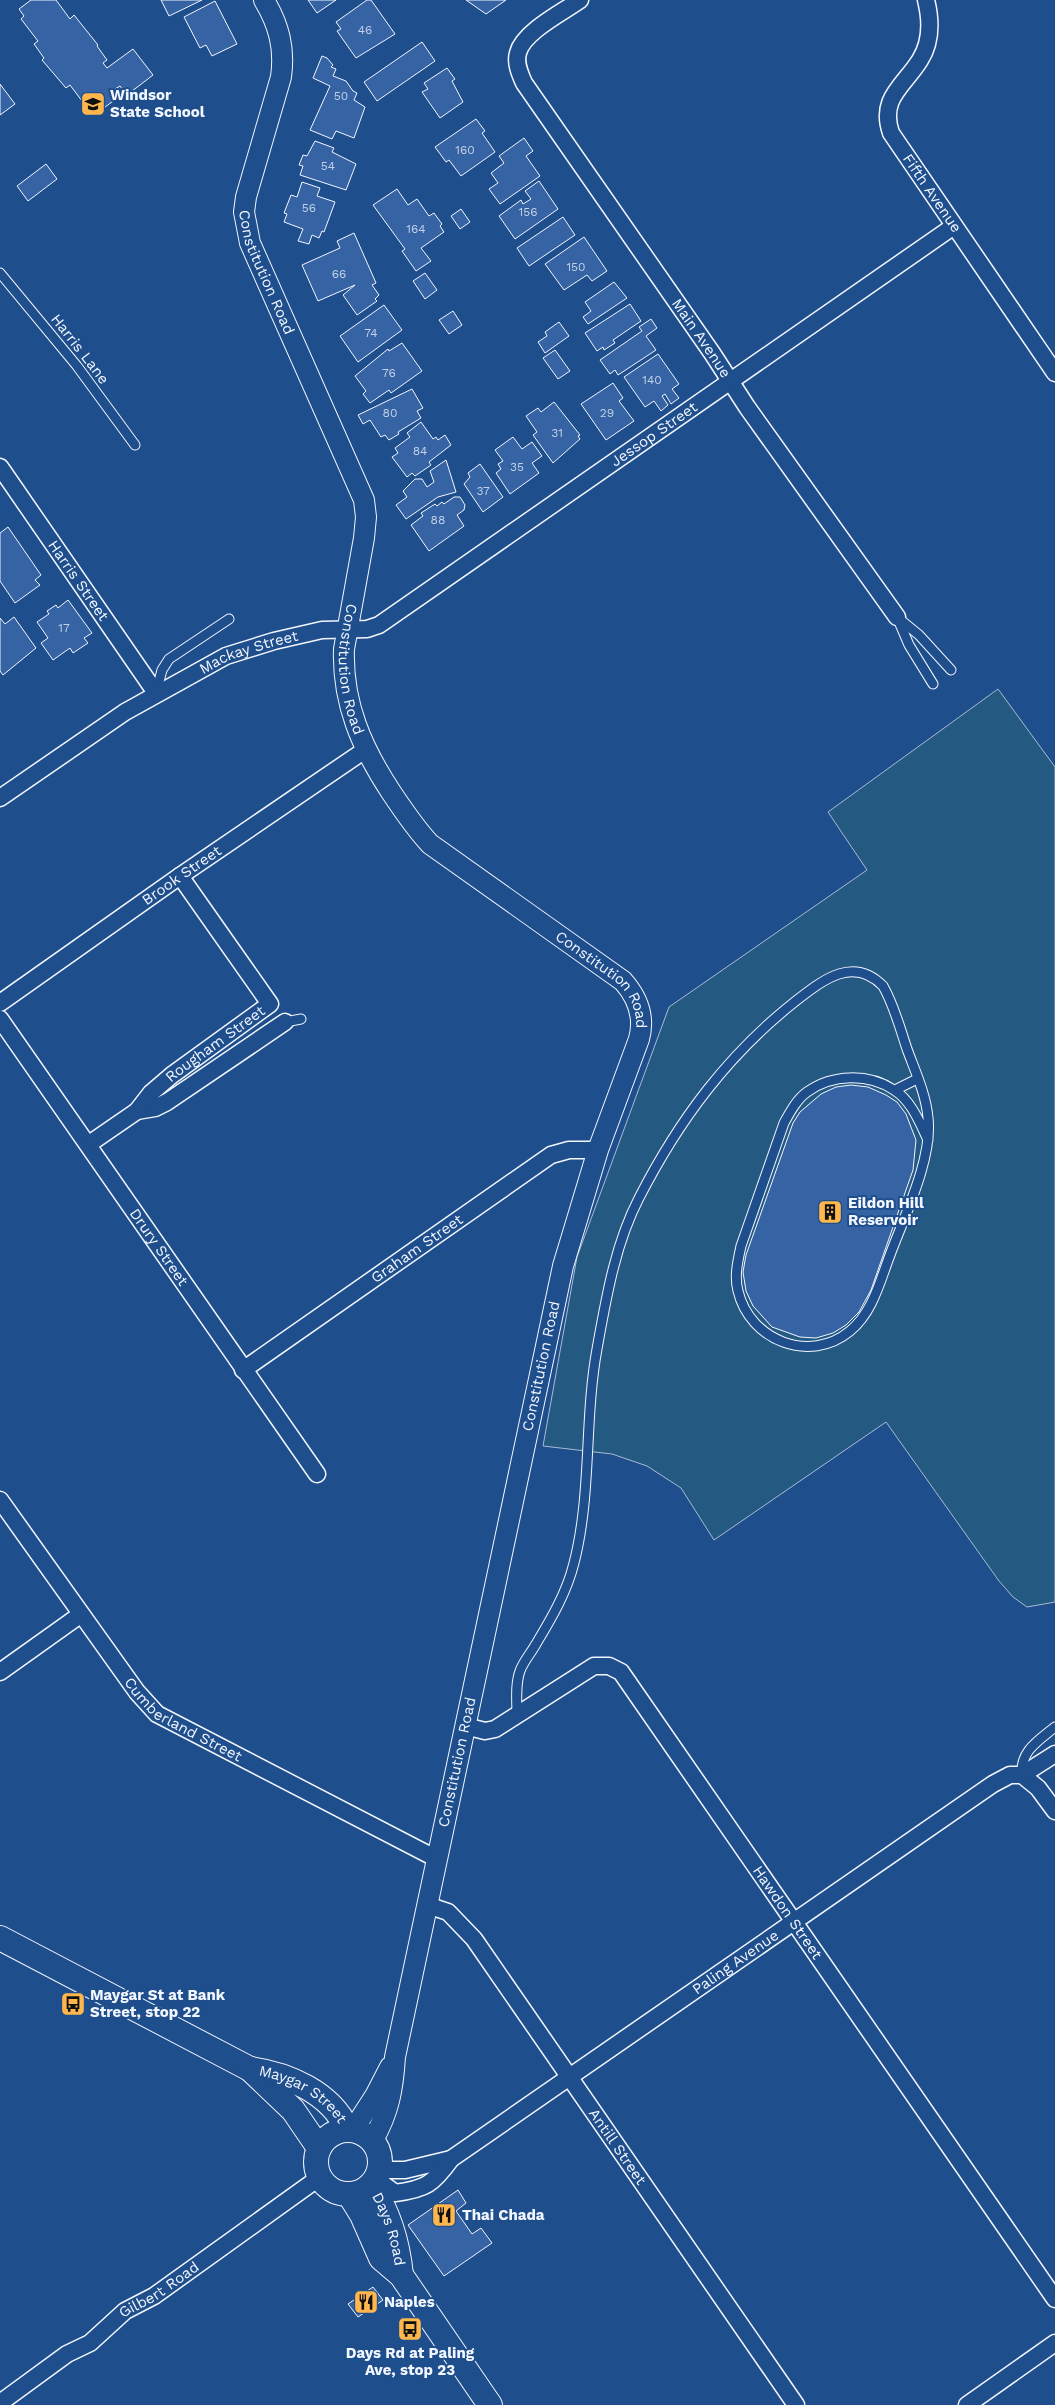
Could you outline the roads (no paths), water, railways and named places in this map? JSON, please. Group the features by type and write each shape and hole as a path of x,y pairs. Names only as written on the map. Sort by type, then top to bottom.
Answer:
{"main road":[{"name":"Maygar Street","path":"0,1938 250,2069 293,2110 319,2148"},
{"name":"Maygar Street","path":"250,2069 275,2072 318,2095 340,2113 358,2133"},
{"path":"358,2133 380,2154 375,2178 364,2190 349,2194 332,2190 320,2178 316,2168 319,2148 330,2134 358,2133"},
{"name":"Days Road","path":"375,2178 399,2257 401,2275"},
{"name":"Days Road","path":"349,2194 362,2215 382,2258 401,2275 490,2405"}],"street":[{"name":"Constitution Road","path":"264,0 279,30 283,60 281,77 249,183 244,212 245,225 250,243 364,500 366,517 364,538 344,649 345,679 351,714 365,750 407,817 430,844 623,981 638,1003 641,1030 598,1150 563,1266 395,2057 358,2133"},
{"name":"Main Avenue","path":"580,0 524,40 517,55 520,74 524,83 730,381 897,617"},
{"name":"Fifth Avenue","path":"926,0 930,26 928,44 921,59 894,94 887,110 891,134 954,226 1050,356 1055,373"},
{"name":"Jessop Street","path":"348,629 370,628 384,622 954,226"},
{"name":"Harris Street","path":"0,467 156,693"},
{"name":"Mackay Street","path":"0,798 156,693 218,659 247,648 330,629 348,629"},
{"name":"Brook Street","path":"0,1003 180,876 365,750"},
{"name":"Rougham Street","path":"89,1144 137,1111 159,1084 276,1004 180,876"},
{"name":"Drury Street","path":"0,1018 317,1474"},
{"name":"Rougham Street","path":"137,1111 155,1108 166,1102 285,1022"},
{"name":"Graham Street","path":"243,1370 551,1155 569,1150 598,1150"},
{"name":"Cumberland Street","path":"0,1500 80,1615 137,1692 157,1714 437,1859"},
{"path":"0,1672 80,1615"},
{"name":"Hawdon Street","path":"465,1726 493,1730 587,1669 602,1665 615,1668 631,1686 795,1921 1055,2299"},
{"name":"Paling Avenue","path":"375,2178 395,2192 418,2189 436,2180 451,2159 993,1784 1010,1775 1022,1775 1055,1754"},
{"path":"1022,1775 1035,1784 1055,1811"},
{"name":"Antill Street","path":"427,1905 448,1912 464,1927 796,2405"},
{"name":"Paling Avenue","path":"375,2178 451,2159"},
{"name":"Gilbert Road","path":"0,2403 67,2354 90,2343 125,2311 154,2296 320,2178"},
{"path":"967,2405 1055,2344"}],"lane":[{"name":"Harris Lane","path":"0,273 78,366 135,445"},
{"name":"Main Avenue","path":"897,617 920,635 951,670"},
{"name":"Main Avenue","path":"897,617 909,645 933,684"},
{"name":"Mackay Street","path":"156,693 162,670 169,659 229,618"},
{"path":"516,1716 520,1670 565,1590 574,1564 583,1516 594,1367 605,1307 622,1242 638,1199 702,1096 729,1062 755,1034 809,990 844,972 862,971 870,974 883,986 917,1079 928,1118 928,1140 913,1195 869,1308 850,1331 818,1347 800,1347 778,1341 764,1333 753,1323 744,1307 738,1290 737,1267 741,1246 784,1123 806,1092 824,1084 858,1076 895,1090 914,1112 928,1140"},
{"name":"Rougham Street","path":"285,1022 301,1019"},
{"path":"895,1090 917,1079"},
{"path":"1022,1775 1022,1760 1027,1751 1055,1727"}],"place":[{"name":"Windsor State School","path":"93,104"},
{"name":"Eildon Hill Reservoir","path":"830,1212"},
{"name":"Maygar St at Bank Street, stop 22","path":"73,2004"},
{"name":"Thai Chada","path":"444,2215"},
{"name":"Naples","path":"366,2302"},
{"name":"Days Rd at Paling Ave, stop 23","path":"410,2329"}]}
